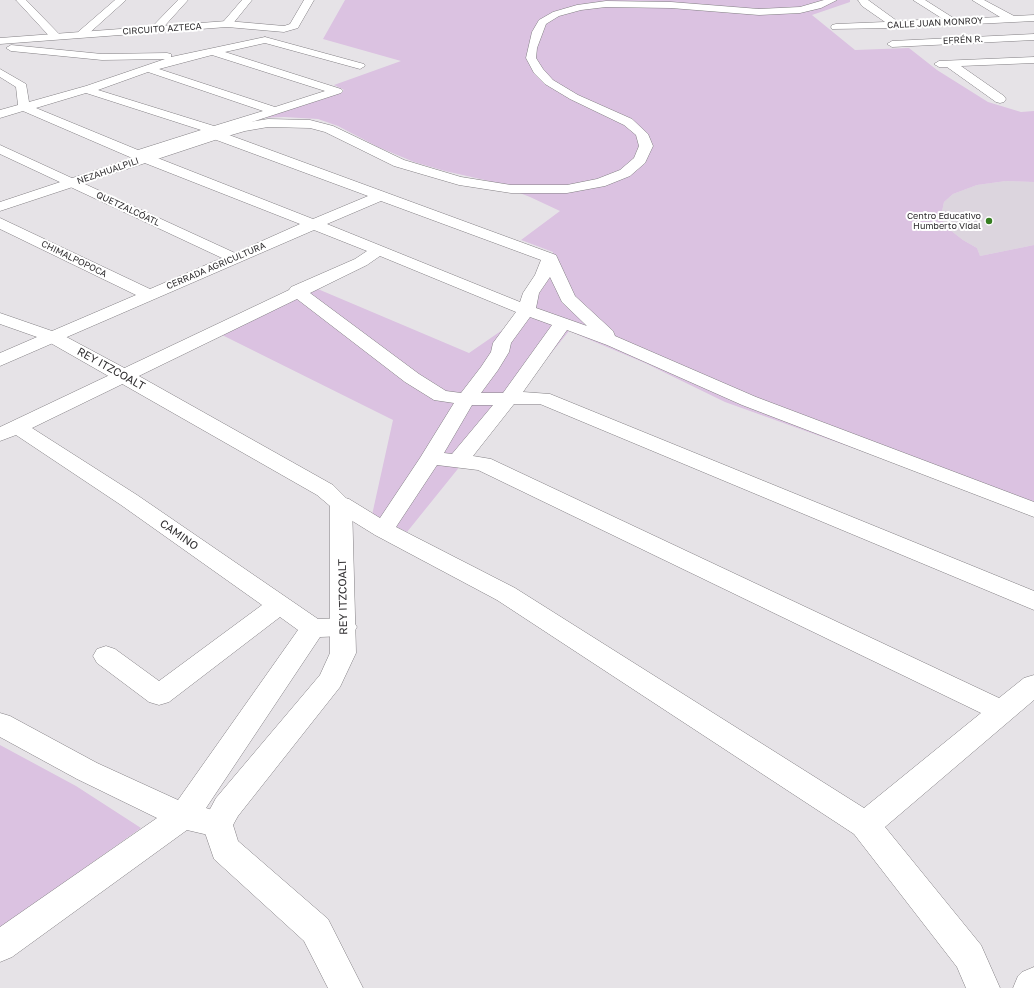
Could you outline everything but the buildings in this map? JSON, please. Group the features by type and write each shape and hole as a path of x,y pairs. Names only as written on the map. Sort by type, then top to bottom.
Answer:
{"street":[{"path":"21,0 55,36"},
{"path":"82,34 121,0"},
{"path":"156,29 182,0"},
{"path":"226,24 247,0"},
{"name":"CIRCUITO AZTECA","path":"0,41 226,24 279,29 290,28 296,23 309,0"},
{"path":"214,132 268,123 310,124 329,129 399,163 459,181 511,189 567,189 600,183 625,173 640,160 646,146 642,134 628,122 574,97 549,82 538,71 531,58 532,48 542,22 556,14 580,7 606,4 671,5 759,12 800,10 818,6 832,0"},
{"path":"863,0 865,4 896,25"},
{"path":"918,0 954,22"},
{"path":"977,0 1034,31"},
{"name":"CALLE JUAN MONROY","path":"836,28 1034,18"},
{"name":"EFRÉN R.","path":"892,44 1034,37"},
{"path":"0,54 32,38"},
{"path":"11,48 102,57 137,58 212,52 265,40 360,66"},
{"path":"212,52 337,91 214,132"},
{"path":"0,114 88,89 196,54"},
{"path":"102,57 151,69 276,111"},
{"path":"1000,99 945,64 1034,60"},
{"path":"1016,61 1034,73"},
{"path":"0,72 22,86 36,87"},
{"path":"22,86 24,106"},
{"path":"51,88 88,89 214,132 379,196 550,258 568,298 613,341"},
{"path":"24,106 142,156 312,225 379,250 504,302 613,341 749,402 1034,510"},
{"name":"NEZAHUALPILI","path":"0,207 73,183 142,156 214,132"},
{"name":"QUETZALCÓATL","path":"0,149 234,258"},
{"name":"CERRADA AGRICULTURA","path":"0,360 379,196"},
{"name":"CHIMALPOPOCA","path":"0,223 149,295"},
{"path":"8,431 297,291 361,262 379,250"},
{"path":"383,530 431,458 466,399 489,370 500,352 502,343 527,310 531,293 543,275 550,258"},
{"path":"297,291 412,378 441,396 466,399 543,398 1034,601"},
{"name":"REY ITZCOALT","path":"0,318 53,337 123,375 325,490 341,504 344,626 343,653 331,680 227,807 217,824"},
{"path":"458,461 508,398 563,323"},
{"name":"CAMINO","path":"8,431 129,500 313,628"},
{"path":"431,458 483,464 1003,712"},
{"path":"341,504 383,530 506,594 865,825 969,956 983,988"},
{"path":"106,656 158,695 279,605"},
{"path":"0,946 183,816 215,772 313,628 344,626"},
{"path":"865,825 1034,685"},
{"path":"0,724 87,771 183,816 217,824 225,849 316,930 346,988"},
{"path":"1030,988 1034,984"}],"shaded area":[{"path":"345,0 850,0 850,2 812,15 855,50 909,48 937,70 988,102 1021,112 1034,111 1034,182 1006,181 977,185 953,194 944,202 941,216 945,226 963,240 977,248 980,256 1034,245 1034,513 725,402 645,363 569,331 407,532 372,515 393,420 212,330 306,284 469,353 527,313 550,276 553,252 521,240 560,211 530,197 489,181 414,162 378,147 338,126 318,119 284,117 257,118 323,99 344,90 334,85 401,61 323,39"},
{"name":"Centro Educativo Humberto Vidal","path":"1006,181 1034,182 1034,245 980,256 977,248 963,240 945,226 941,216 944,202 953,194 977,185"},
{"path":"0,745 76,786 141,828 0,928"}],"place":[{"name":"Centro Educativo Humberto Vidal","path":"989,221"}]}
